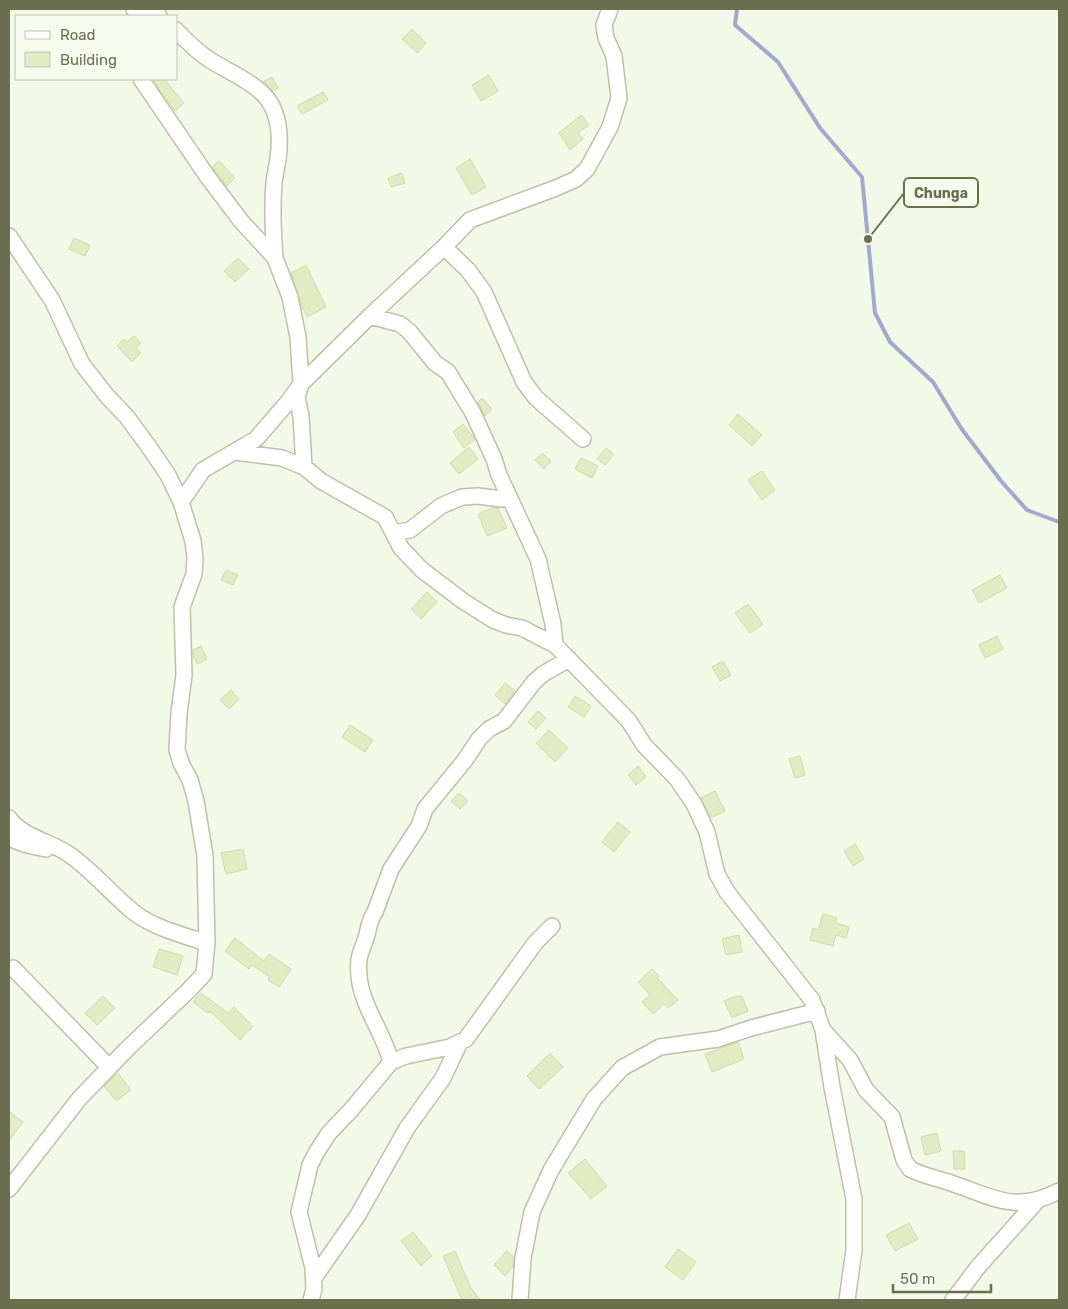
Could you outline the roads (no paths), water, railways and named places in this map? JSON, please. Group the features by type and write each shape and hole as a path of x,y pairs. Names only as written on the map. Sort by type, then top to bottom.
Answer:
{"street":[{"path":"134,9 155,15"},
{"path":"181,502 203,470 256,439 301,384 470,220 556,188 576,179 587,169 610,126 619,98 614,56 606,38 604,25 610,9"},
{"path":"178,32 192,48 239,76 262,93 276,112 279,130 278,160 274,181 273,235 275,258 290,297 296,321 301,384 297,397 301,416 304,468"},
{"path":"141,80 218,191 241,221 275,258"},
{"path":"9,236 52,300 82,364 107,396 127,417 168,475 181,502 193,541 194,574 182,607 184,675 177,750 180,763 190,780 196,801 205,856 207,943 204,974 79,1099 9,1188"},
{"path":"444,247 468,270 484,292 524,382 536,398 583,439"},
{"path":"370,316 400,324 409,331 435,363 448,372 473,413 538,559 553,624 555,645"},
{"path":"234,452 282,458 304,468 321,481 385,517 401,548 422,570 462,601 492,620 522,628 555,645 629,721 644,745 678,779 694,804 707,832 717,874 727,892 812,1000 824,1030 832,1087 854,1199 854,1250 847,1300"},
{"path":"393,533 410,530 442,506 462,497 478,496 502,499 510,497"},
{"path":"390,1062 387,1049 363,998 359,975 359,960 370,918 391,869 400,852 419,826 425,809 465,760 479,739 489,729 504,721 534,682 543,674 569,659"},
{"path":"9,818 22,831 69,854 137,914 158,926 207,943"},
{"path":"9,838 27,845 69,854"},
{"path":"310,1300 314,1289 313,1268 299,1212 310,1165 329,1133 351,1110 390,1062 406,1056 450,1047 466,1038 536,943 552,926"},
{"path":"13,968 110,1067"},
{"path":"520,1300 523,1258 532,1212 551,1170 594,1099 622,1068 660,1047 718,1039 751,1028 817,1011"},
{"path":"824,1030 850,1060 866,1090 892,1117 904,1160 910,1169 993,1199 1012,1203 1038,1200 1059,1191"},
{"path":"314,1278 358,1215 407,1128 443,1078 460,1042"},
{"path":"953,1300 978,1266 1038,1200"}],"waterway":[{"path":"737,9 735,25 778,62 820,128 862,177 875,313 890,342 933,382 961,428 1001,481 1027,510 1059,522"}],"place":[{"name":"Chunga","path":"868,239"}]}
